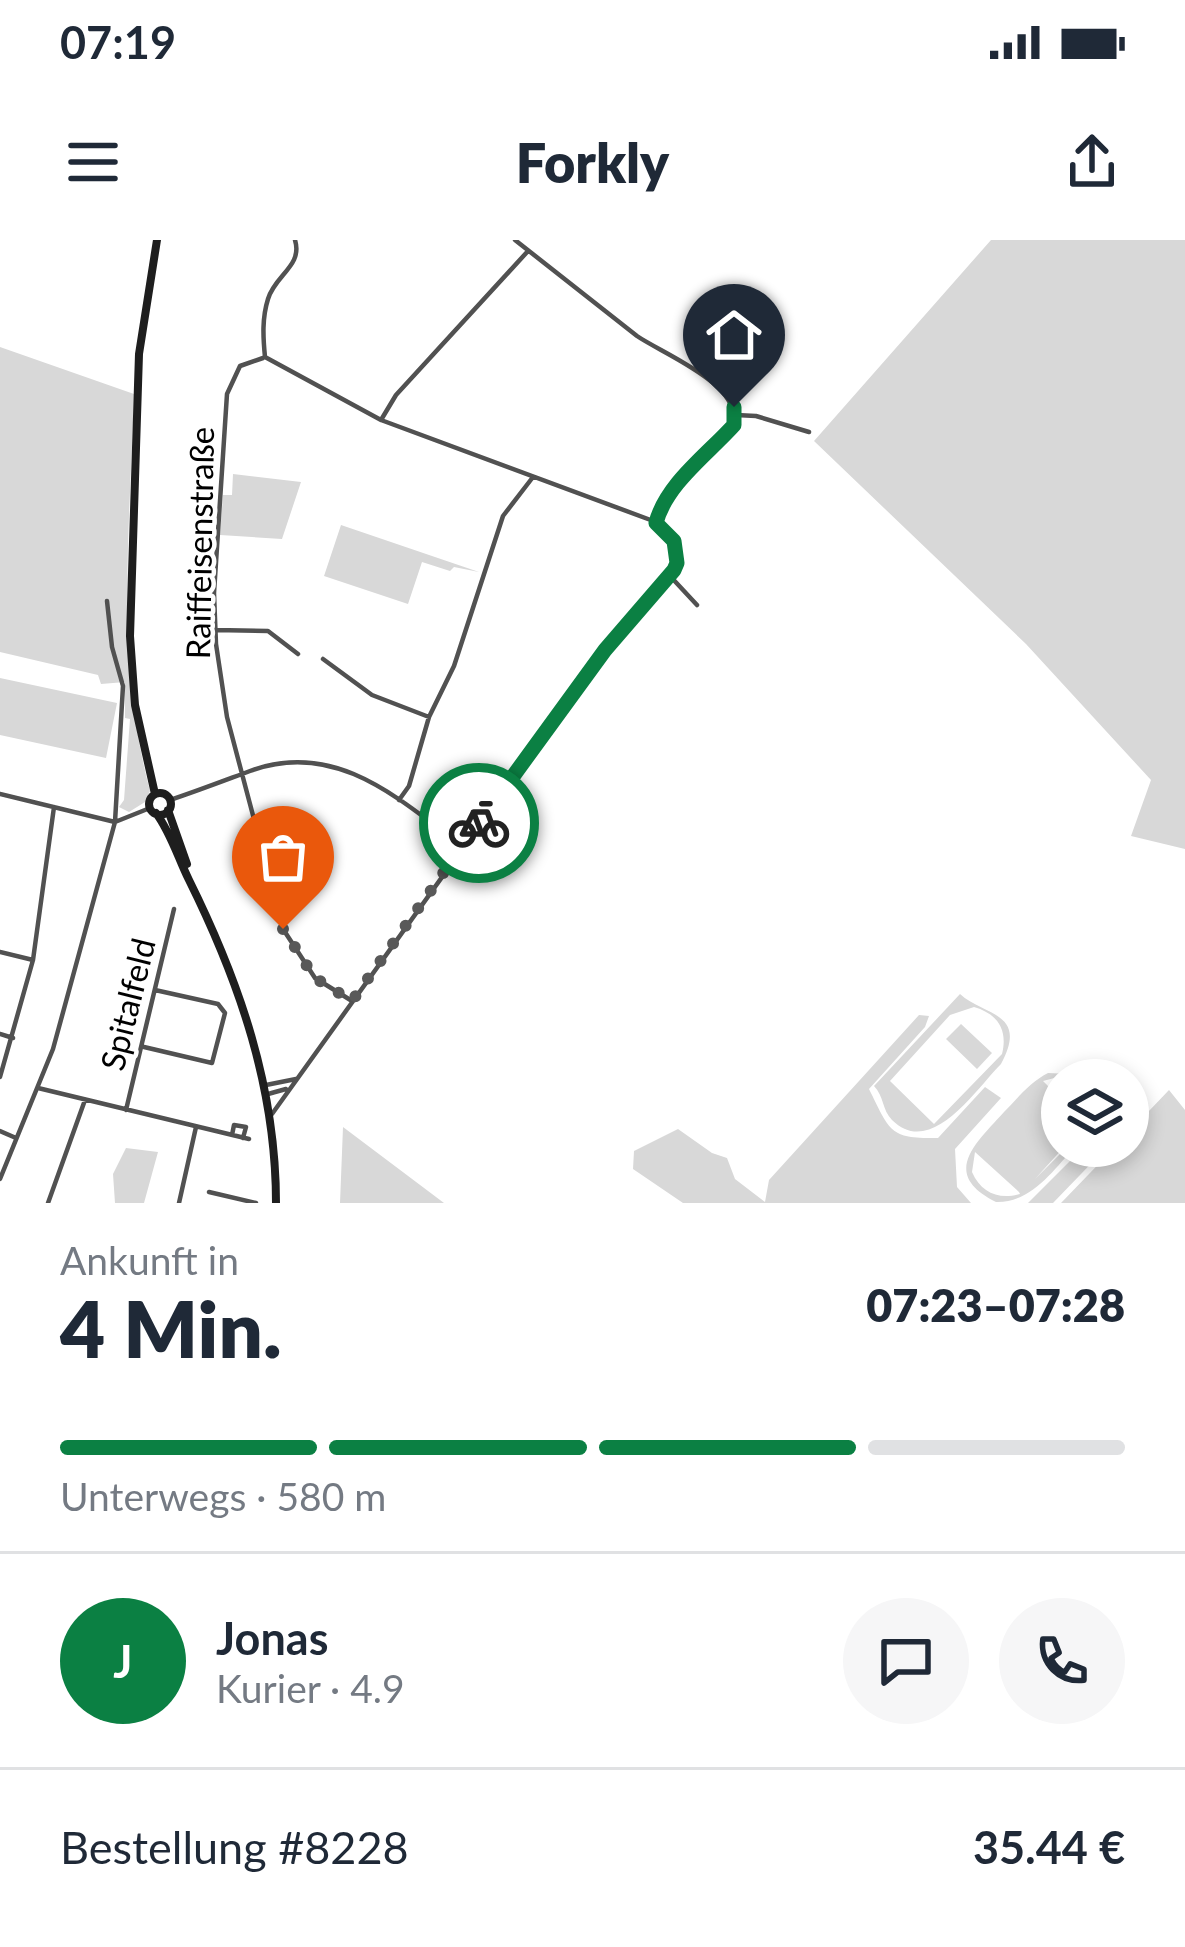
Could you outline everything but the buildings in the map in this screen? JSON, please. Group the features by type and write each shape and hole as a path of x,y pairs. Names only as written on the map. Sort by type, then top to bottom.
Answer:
{"street":[{"path":"155,794 132,678 130,593 139,354 157,240"},
{"path":"271,1114 605,650 677,563 674,541 656,523 382,421 266,357 262,332 268,296 295,262 295,240"},
{"path":"515,240 637,336 678,357 731,400 734,425 682,481 656,523"},
{"path":"382,421 396,395 528,251"},
{"name":"Raiffeisenstraße","path":"266,357 240,366 226,394 215,630 220,679 283,929 315,978 352,1001"},
{"path":"736,415 809,432"},
{"path":"399,800 409,786 429,717 454,666 503,516 533,477"},
{"path":"670,576 697,605"},
{"path":"0,1179 53,1048 115,822 123,686 107,601"},
{"path":"215,630 268,632 298,654"},
{"path":"323,659 385,701 429,717"},
{"path":"0,794 115,822 241,775 294,762 329,764 376,782 462,847"},
{"path":"155,794 163,794 169,805 231,973 267,1089 276,1203"},
{"path":"155,794 150,800 153,811 200,899"},
{"path":"0,1077 33,960 54,806"},
{"name":"Spitalfeld","path":"126,1110 174,909"},
{"path":"0,952 33,960"},
{"path":"141,1047 212,1063 225,1013 218,1004 155,990"},
{"path":"0,1034 14,1038"},
{"path":"267,1089 296,1079"},
{"path":"267,1089 291,1086"},
{"path":"38,1088 246,1139"},
{"path":"48,1203 85,1100"},
{"path":"179,1203 196,1127"},
{"path":"0,1131 16,1138"},
{"path":"209,1192 256,1203"}],"shaded area":[{"path":"991,240 1185,240 1185,849 1131,836 1151,780 1026,644 814,441"},
{"path":"0,347 134,394 127,594 132,693 150,791 145,802 129,812 119,807 124,800 130,719 125,718 125,682 101,684 98,675 0,652"},
{"path":"233,474 301,482 282,539 220,535 223,495 232,495"},
{"path":"341,525 479,572 454,567 450,571 422,562 408,604 324,576"},
{"path":"0,678 117,703 106,758 0,735"},
{"path":"960,994 1007,1025 1008,1047 1001,1064 966,1103 937,1126 907,1130 889,1116 874,1086","holes":["974,1007 1002,1030 1002,1054 934,1124 890,1081 950,1015"]},
{"path":"919,1015 929,1016 925,1027 869,1089 893,1130 922,1138 938,1138 985,1087 1001,1098 955,1149 957,1187 971,1203 683,1203 633,1169 634,1151 678,1129 727,1158 735,1179 765,1202 769,1180"},
{"path":"961,1024 992,1053 977,1069 946,1039"},
{"path":"1041,1078 1041,1167 1046,1167 1035,1179 1047,1167 1057,1167 1031,1191 996,1202 970,1181 968,1158","holes":["975,1152 1020,1194 998,1195 980,1185 972,1172"]},
{"path":"1169,1090 1185,1110 1185,1203 1061,1203 1096,1167 1149,1167 1149,1111"},
{"path":"343,1127 444,1203 340,1203"},
{"path":"126,1148 158,1152 144,1203 115,1203 113,1174"},
{"path":"1064,1167 1088,1167 1053,1203 1028,1203"}],"way so far":[{"path":"283,929 315,978 352,1001 479,823"}],"route":[{"path":"479,823 605,650 674,570 677,550 656,523 658,513 688,472 734,425 734,407"}]}
